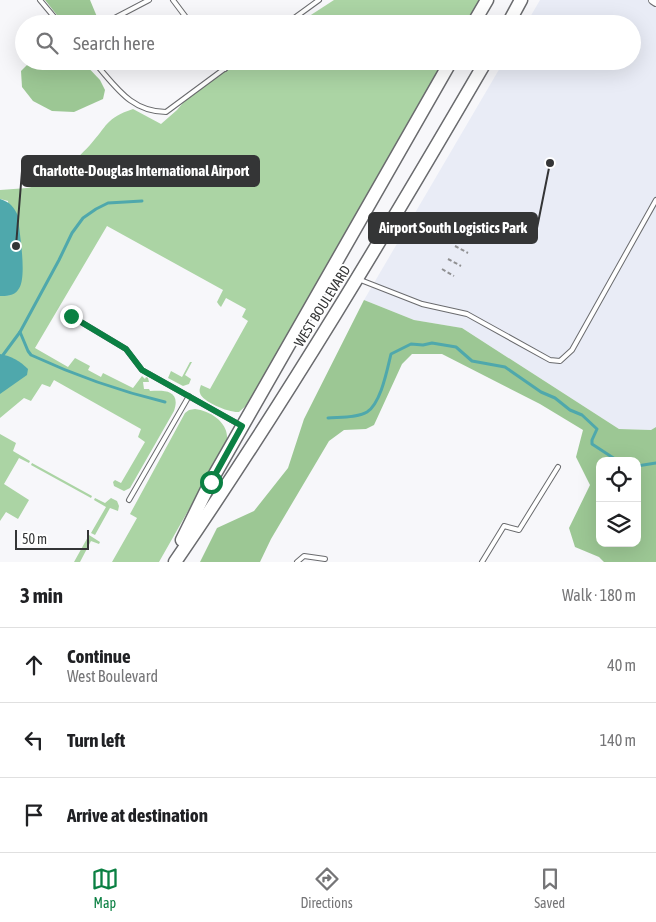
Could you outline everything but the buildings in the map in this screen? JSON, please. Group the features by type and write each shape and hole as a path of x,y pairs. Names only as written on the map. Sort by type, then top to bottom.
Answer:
{"main road":[{"path":"478,15 487,0"},
{"path":"513,15 521,0"},
{"name":"WEST BOULEVARD","path":"173,562 211,482 242,426 446,70"},
{"name":"WEST BOULEVARD","path":"173,562 226,488 356,279 481,70"}],"lane":[{"path":"40,0 52,15"},
{"path":"120,15 149,0"},
{"path":"173,0 184,15"},
{"path":"298,15 319,0"},
{"path":"102,70 126,98 141,108 153,112 166,112 224,70"},
{"path":"356,279 422,304 467,314 550,360 560,361 572,350 656,200"},
{"path":"71,316 126,349 142,370 242,426"},
{"path":"129,500 189,396"},
{"path":"482,562 504,526 519,530 558,467"},
{"path":"297,562 304,556 325,558"}],"path":[{"path":"456,246 468,253"},
{"path":"448,259 460,266"},
{"path":"442,269 454,276"}],"shaded area":[{"path":"540,0 656,0 656,427 651,430 619,429 462,328 414,320 364,300 499,70 641,70 641,15 531,15"}],"green space":[{"path":"45,0 90,0 96,15 57,15"},
{"path":"334,0 479,0 471,15 311,15"},
{"path":"91,70 100,80 105,90 103,99 74,112 52,111 33,101 22,87 21,71"},
{"path":"226,70 439,70 249,403 239,412 223,409 211,403 202,396 200,390 201,385 210,389 248,321 242,317 246,309 226,298 221,307 217,302 223,290 107,226 35,348 68,367 75,358 90,366 88,370 101,377 103,373 133,388 142,376 145,379 146,377 149,382 143,382 144,389 166,391 173,395 176,404 174,411 130,488 124,491 114,486 113,482 115,480 121,483 145,442 138,437 141,429 54,380 50,387 42,384 31,401 24,398 0,418 0,296 11,295 8,201 0,199 0,190 27,188 53,177 83,152 112,119 124,112 133,109 161,124 177,110 192,92"},
{"path":"364,300 414,320 462,328 619,429 651,430 656,427 656,562 604,562 599,557 575,547 569,528 590,485 576,457 583,430 540,404 442,354 412,354 402,364 374,425 366,429 344,430 329,441 271,539 260,562 200,562 217,528 254,511 288,468 304,419"},
{"path":"190,362 192,362 185,375 191,379 189,384 183,386 168,378 171,371 182,377"},
{"path":"195,409 208,413 219,420 226,431 226,444 159,562 112,562 137,518 130,514 185,413"},
{"path":"0,434 16,443 13,451 30,461 29,463 19,458 4,484 29,500 18,519 6,512 0,521"},
{"path":"32,463 92,496 91,498 31,465"},
{"path":"95,498 105,503 111,498 117,501 119,506 118,511 110,508 95,535 91,533 106,507 94,500"},
{"path":"89,535 100,542 99,544 91,541 80,562 74,562"}],"water":[{"path":"0,199 11,205 18,216 23,266 21,284 18,290 5,296 0,296"},
{"path":"0,354 15,359 28,369 27,375 0,394"}],"waterway":[{"path":"3,355 20,332 72,233 83,218 108,203 142,201"},
{"path":"20,332 31,355 97,382 165,402"},
{"path":"328,418 353,416 367,412 372,408 380,394 391,354 411,344 423,345 432,343 456,347 472,361 505,367 541,392 555,398 570,410 582,415 597,429 592,444 612,457"},
{"path":"641,465 656,463"}],"place":[{"name":"Airport South Logistics Park","path":"550,163"},
{"name":"Charlotte-Douglas International Airport","path":"16,246"}],"route":[{"path":"71,316 126,349 142,370 242,426 211,482"}]}
